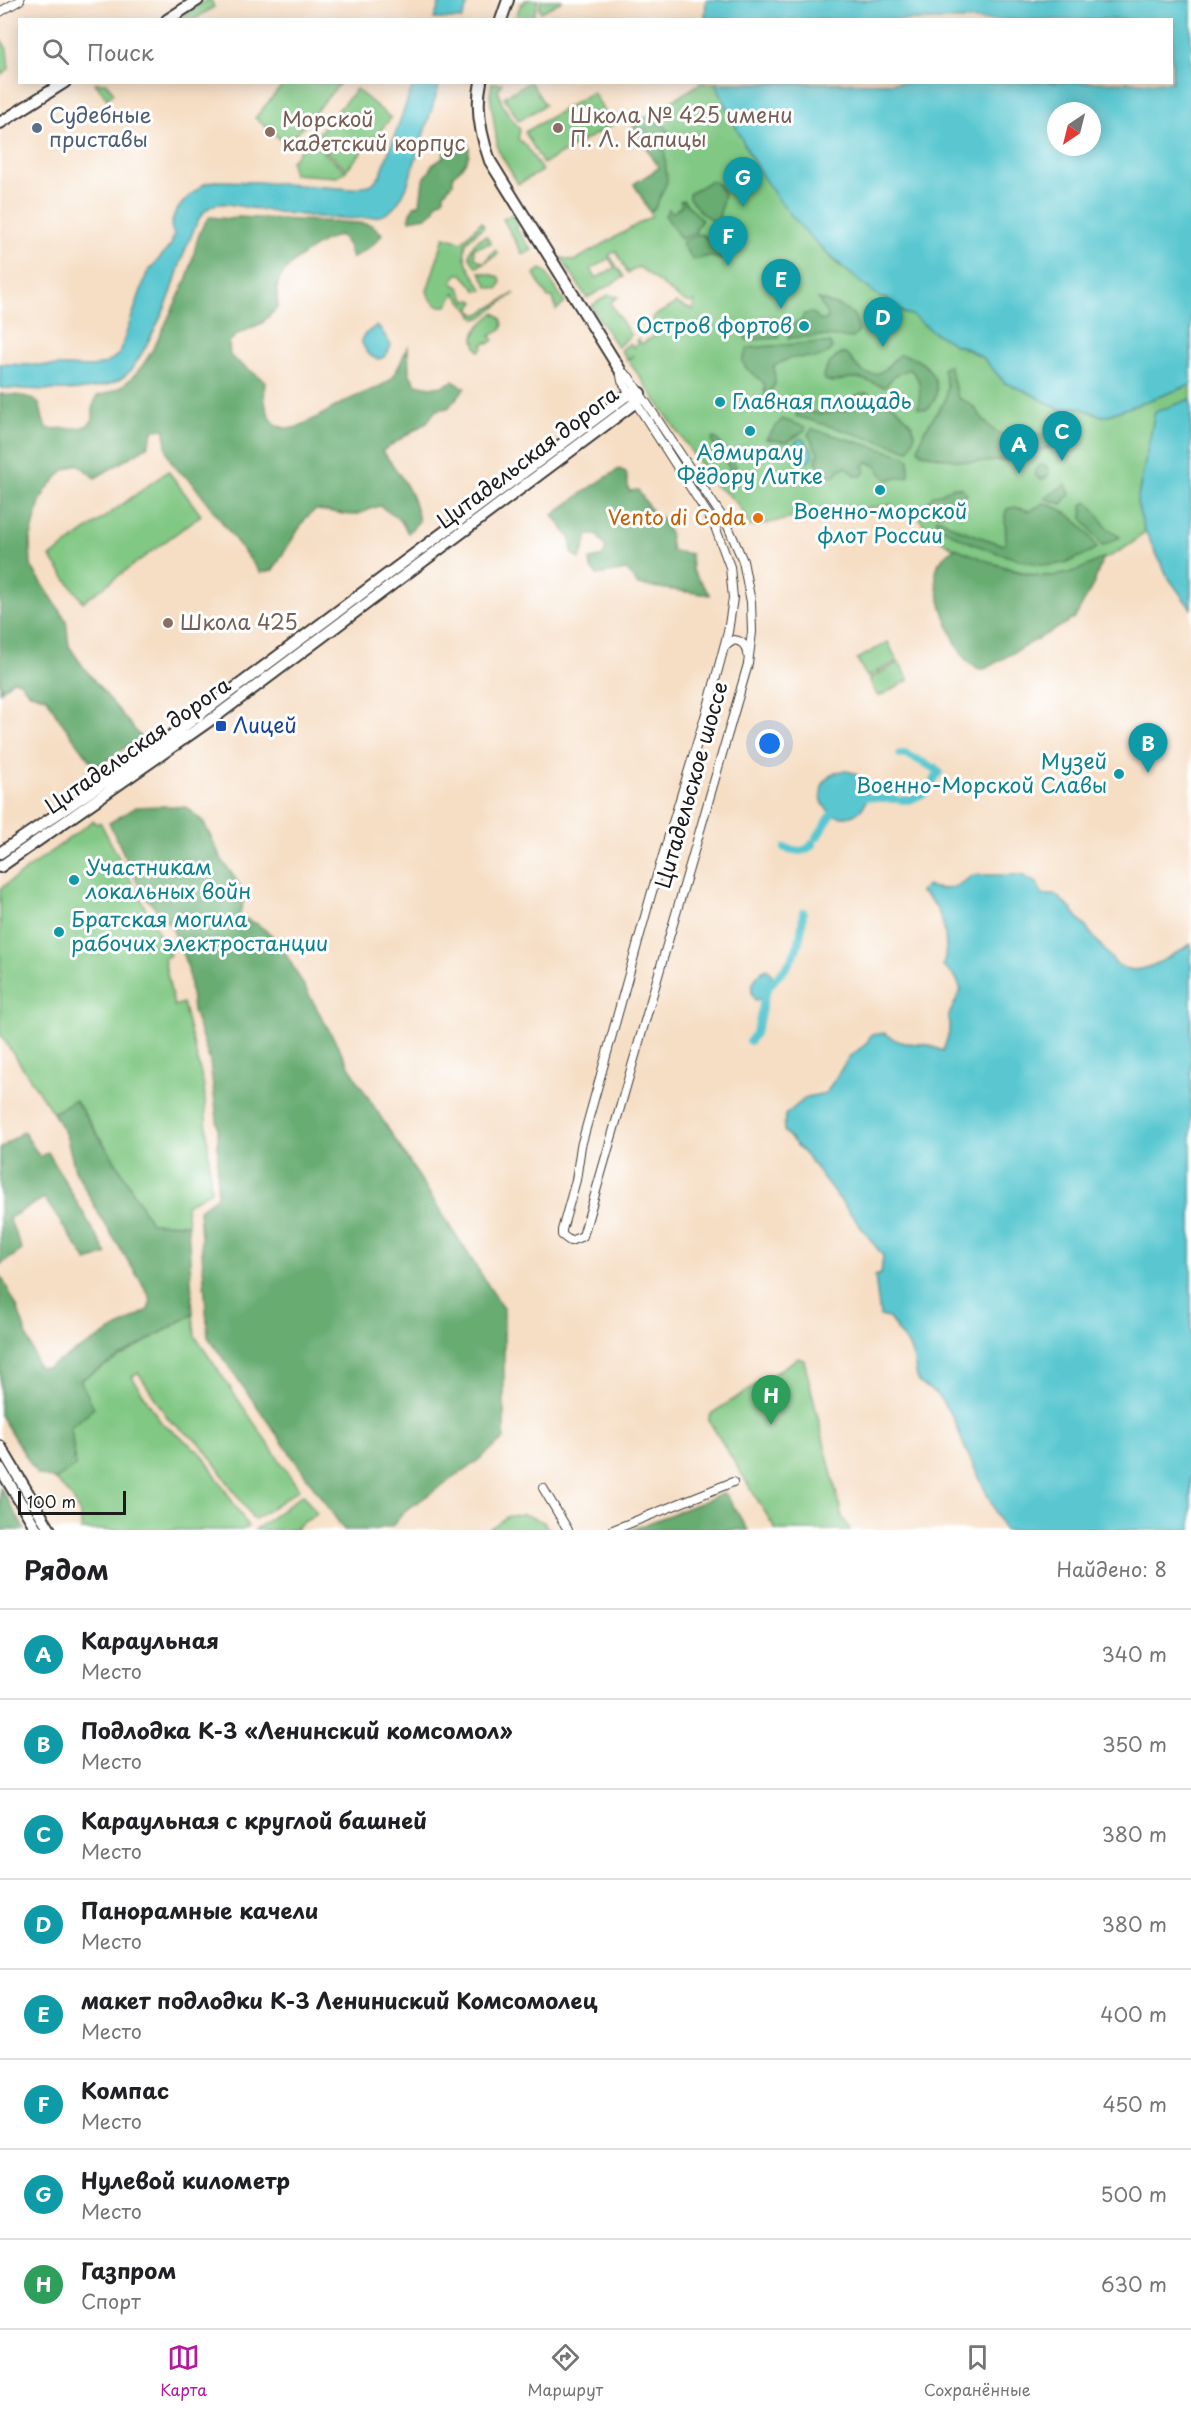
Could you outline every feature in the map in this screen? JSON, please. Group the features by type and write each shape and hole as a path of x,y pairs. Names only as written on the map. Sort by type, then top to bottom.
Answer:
{"street":[{"path":"0,12 20,0"},
{"path":"169,18 198,0"},
{"path":"502,18 508,0"},
{"path":"0,123 62,84"},
{"name":"Цитадельское шоссе","path":"482,84 478,103 480,123 490,161 620,370 622,381 635,396 720,512 743,561 751,602 751,647 747,664 583,1236 570,1241 562,1235 576,1180 580,1146 724,647 731,619 733,598 730,567 724,547 699,498 635,396"},
{"name":"Цитадельская дорога","path":"0,853 163,742 635,396"},
{"name":"Цитадельская дорога","path":"0,867 215,717 635,396"},
{"path":"724,647 734,640 742,643 747,649 747,664"},
{"path":"0,1446 50,1530"},
{"path":"0,1468 37,1530"},
{"path":"613,1530 733,1482"},
{"path":"543,1488 568,1530"}],"green space":[{"path":"207,0 211,0 214,7 197,18 179,18"},
{"path":"525,0 538,0 533,18 515,18 521,3 524,4"},
{"path":"541,0 562,1 541,12 539,8"},
{"path":"0,38 7,49 9,69 0,75"},
{"path":"96,84 107,84 114,93 107,99"},
{"path":"283,84 339,84 287,145 255,118"},
{"path":"492,84 501,84 498,90 503,106 520,130 518,139 526,145 542,171 518,184 498,150 490,95"},
{"path":"526,84 532,84 545,105 519,121 504,97"},
{"name":"Остров фортов","path":"699,84 716,84 752,159 792,216 836,263 904,313 912,315 932,331 983,358 1005,383 1026,391 1061,410 1077,407 1103,416 1191,385 1191,399 1155,413 1137,502 1145,531 1126,547 1099,561 1071,572 1047,576 1009,568 951,547 930,531 913,508 899,510 892,505 855,510 848,507 750,527 736,503 715,486 628,360 634,355 627,360 621,350 630,343 633,347 638,343 636,341 638,339 641,344 655,336 652,331 653,317 676,303 693,310 695,301 690,303 682,300 639,267 628,273 616,251 609,255 624,277 587,298 561,258 574,261 652,216 634,184 659,168 633,125","holes":["609,258 615,268 596,278 591,269"]},
{"path":"356,89 391,118 347,169 313,140"},
{"path":"593,92 612,125 543,164 525,132"},
{"path":"654,112 653,121 665,126 669,133 664,144 667,182 655,208 650,212 634,184 659,168 633,125"},
{"path":"454,138 459,139 462,145 469,146 467,159 453,175 453,183 444,193 444,198 435,205 435,210 426,217 410,220 409,216 414,206 420,204 423,180 431,166 444,157 445,146"},
{"path":"309,140 346,171 337,177 293,174 291,161"},
{"path":"710,181 717,183 724,193 719,219 716,223 701,213 689,198 689,194"},
{"path":"683,200 702,220 696,228 696,233 681,239 665,215 669,209 672,213 682,205 680,201"},
{"path":"513,214 519,224 515,227 532,250 523,255 503,219"},
{"path":"210,217 359,223 372,225 382,234 372,245 352,259 348,245 340,235 304,254 288,268 278,283 278,307 262,323 238,334 229,342 230,356 265,381 268,413 277,425 284,428 298,427 387,382 396,372 408,347 409,373 416,384 435,387 453,381 465,388 448,408 436,410 427,422 382,451 414,501 419,521 408,533 401,521 380,506 353,515 315,510 305,519 273,570 260,573 191,481 173,464 167,453 165,429 154,430 147,447 95,478 78,464 63,471 46,490 40,502 30,540 31,566 66,620 69,646 84,668 143,740 129,745 96,768 57,716 47,698 28,692 20,682 13,680 0,692 0,687 3,687 0,685 0,394 33,399 40,406 44,424 48,429 79,428 91,422 92,409 97,396 112,392 135,375 152,350 186,282 196,243 205,222"},
{"path":"481,222 484,226 467,242 465,255 469,268 483,290 477,291 462,274 457,274 452,283 459,287 466,301 475,302 471,311 478,315 515,293 481,318 476,319 455,293 447,306 438,306 430,299 427,291 444,237 462,242"},
{"path":"700,234 714,243 723,244 726,255 722,260 709,256 693,260 682,244"},
{"path":"486,236 491,243 474,248 475,258 484,263 477,267 470,253 473,245"},
{"path":"495,250 498,254 486,261 492,253"},
{"path":"541,269 545,271 565,303 556,310 553,297 548,298 534,274"},
{"path":"480,272 499,277 501,282 498,289 488,287"},
{"path":"608,295 618,297 610,303 631,335 617,347 591,306"},
{"path":"818,299 841,307 854,315 859,331 853,338 824,336 788,338 794,323 801,321 804,314 813,313 821,321 827,319 828,316"},
{"path":"494,313 501,319 502,329 490,336 494,340 482,345 483,348 479,351 475,345 475,334 477,329"},
{"path":"770,328 777,331 779,338 747,340 740,331 746,329 763,335"},
{"path":"830,343 832,347 820,357 792,358 774,366 775,384 767,396 764,383 746,368 742,361 748,348"},
{"path":"843,353 847,354 863,372 868,374 879,373 899,355 918,360 932,374 936,383 937,392 934,401 927,409 918,408 919,381 909,369 894,376 885,387 857,378 836,382 825,380 823,376 828,365"},
{"path":"949,365 958,398 971,405 998,433 1012,432 1021,426 1041,435 1072,427 1077,428 1080,432 1037,452 1005,460 974,462 922,453 918,449 924,431 945,401 947,386 943,369"},
{"path":"868,393 881,403 891,404 912,425 915,435 909,450 796,416 797,413 803,411 821,414 845,411 854,398"},
{"path":"782,419 805,427 805,430 787,442 766,439"},
{"path":"812,429 905,456 909,459 909,476 886,480 876,466 868,462 864,465 865,471 862,476 856,476 847,467 840,469 834,477 831,476 816,462 818,453 808,434"},
{"path":"713,438 717,439 744,479 743,483 739,482 712,442"},
{"path":"1042,465 1047,467 1049,472 1047,477 1042,479 1037,477 1035,472 1037,467"},
{"path":"619,469 626,472 629,491 638,490 654,515 662,518 669,532 672,551 691,554 692,570 710,595 638,585 627,570 597,575 591,569 590,559 603,556 606,548 597,535 588,535 580,559 572,553 570,538 553,515"},
{"path":"168,471 201,515 83,602 50,557"},
{"path":"1066,484 1070,494 1062,504 1045,498"},
{"path":"954,487 962,488 967,494 959,503 944,513 938,514 927,510 927,503 933,495"},
{"path":"1087,502 1110,530 1120,537 1102,546 1083,519 1082,505"},
{"path":"1044,503 1068,514 1087,533 1097,548 1062,563 1038,564 988,550 954,535 942,527 936,519 939,518 958,529 1003,545 1006,543 1005,515 1007,509 1015,507 1030,511"},
{"path":"955,548 1019,572 1046,576 1071,572 1103,558 1094,583 1075,618 983,670 967,661 950,630 940,602 937,568 944,557"},
{"path":"888,642 897,661 867,677 857,659"},
{"path":"899,662 909,680 878,697 869,679"},
{"path":"136,807 186,807 204,823 222,860 246,894 239,916 257,924 278,940 359,1083 504,1310 504,1439 476,1462 405,1511 392,1526 372,1530 344,1530 208,1337 199,1210 217,1196 218,1128 210,1062 193,1010 188,968 172,928 143,894 109,823"},
{"path":"93,821 97,824 100,822 170,955 164,959 174,1006 183,1003 204,1086 211,1191 186,1205 188,1224 151,1223 117,1164 75,1100 53,1113 0,1034 0,889"},
{"path":"75,1100 117,1164 151,1223 188,1224 193,1314 80,1380 94,1408 71,1427 75,1466 55,1480 37,1474 0,1415 0,1274 17,1307 38,1367 47,1368 148,1310 151,1300 75,1170 66,1135 53,1113"},
{"path":"23,1131 40,1157 48,1152 107,1254 87,1261 44,1198 9,1218 22,1250 0,1265 0,1149"},
{"path":"193,1314 195,1336 299,1489 254,1520 201,1444 169,1420 138,1372 132,1377 160,1421 202,1454 248,1526 242,1530 81,1530 80,1515 75,1502 55,1480 75,1466 71,1427 80,1380"},
{"path":"798,1358 804,1360 842,1516 850,1530 776,1530 709,1421 712,1413"},
{"path":"0,1487 25,1530 0,1530"},
{"path":"725,1493 748,1530 631,1530"},
{"path":"303,1494 317,1514 296,1527 297,1530 255,1530"},
{"path":"523,1514 544,1522 549,1530 488,1530 506,1517"}],"water":[{"path":"441,0 469,0 462,18 434,18"},
{"path":"706,0 1191,0 1191,385 1103,416 1077,407 1061,410 1026,391 1005,383 983,358 964,347 955,345 912,315 904,313 843,268 792,217 746,148 716,84 1173,84 1173,18 705,18"},
{"path":"413,84 440,84 407,186 400,200 389,212 363,218 343,218 301,215 228,204 214,205 198,220 163,311 145,347 128,373 117,381 86,389 0,388 0,364 93,367 107,363 119,354 147,273 171,245 174,235 171,226 175,212 204,184 215,181 257,182 351,189 372,184 380,176"},
{"path":"376,326 380,328 391,345 388,352 380,359 367,352 361,340"},
{"path":"1191,399 1191,609 1168,577 1145,531 1137,502 1155,412"},
{"path":"799,439 804,440 812,451 812,457 808,461 802,459 794,444"},
{"path":"844,771 860,778 867,794 860,810 844,817 828,810 821,794 828,778"},
{"path":"973,875 1021,875 1037,883 1042,895 1056,895 1071,909 1115,963 1124,968 1144,969 1191,944 1191,1530 1004,1530 965,1448 954,1419 937,1394 918,1382 912,1351 889,1318 880,1316 875,1276 881,1274 883,1256 809,1159 784,1131 785,1115 807,1097 826,1093 849,1057 866,1044 871,1035 885,1033 902,1042 928,1045 943,1051 949,1033 949,1015 961,990 956,978 943,966 946,946 940,915 935,906 920,892 926,886 940,889 951,888"},
{"path":"767,969 773,979 771,987 766,998 755,1000 752,987 759,974"}],"waterway":[{"path":"900,754 906,754 939,772 929,788"},
{"path":"902,800 910,800 925,793"},
{"path":"867,797 895,799"},
{"path":"817,837 832,814"},
{"path":"785,848 804,850 813,843"},
{"path":"750,1041 757,1028 768,988 789,964 796,950 803,912"}],"place":[{"name":"Судебные приставы","path":"37,128"},
{"name":"Школа № 425 имени П. Л. Капицы","path":"558,128"},
{"name":"Морской кадетский корпус","path":"270,132"},
{"name":"Нулевой километр","path":"743,207"},
{"name":"Компас","path":"728,266"},
{"name":"макет подлодки К-3 Лениниский Комсомолец","path":"781,309"},
{"name":"Остров фортов","path":"804,326"},
{"name":"Панорамные качели","path":"883,347"},
{"name":"Главная площадь","path":"720,402"},
{"name":"Адмиралу Фёдору Литке","path":"750,431"},
{"name":"Караульная с круглой башней","path":"1062,461"},
{"name":"Караульная","path":"1019,474"},
{"name":"Военно-морской флот России","path":"880,490"},
{"name":"Vento di Coda","path":"758,518"},
{"name":"Школа 425","path":"168,623"},
{"name":"Лицей","path":"221,726"},
{"name":"Подлодка К-3 «Ленинский комсомол»","path":"1148,773"},
{"name":"Музей Военно-Морской Славы","path":"1119,774"},
{"name":"Участникам локальных войн","path":"74,880"},
{"name":"Братская могила рабочих электростанции","path":"59,932"},
{"name":"Газпром","path":"771,1425"}]}
